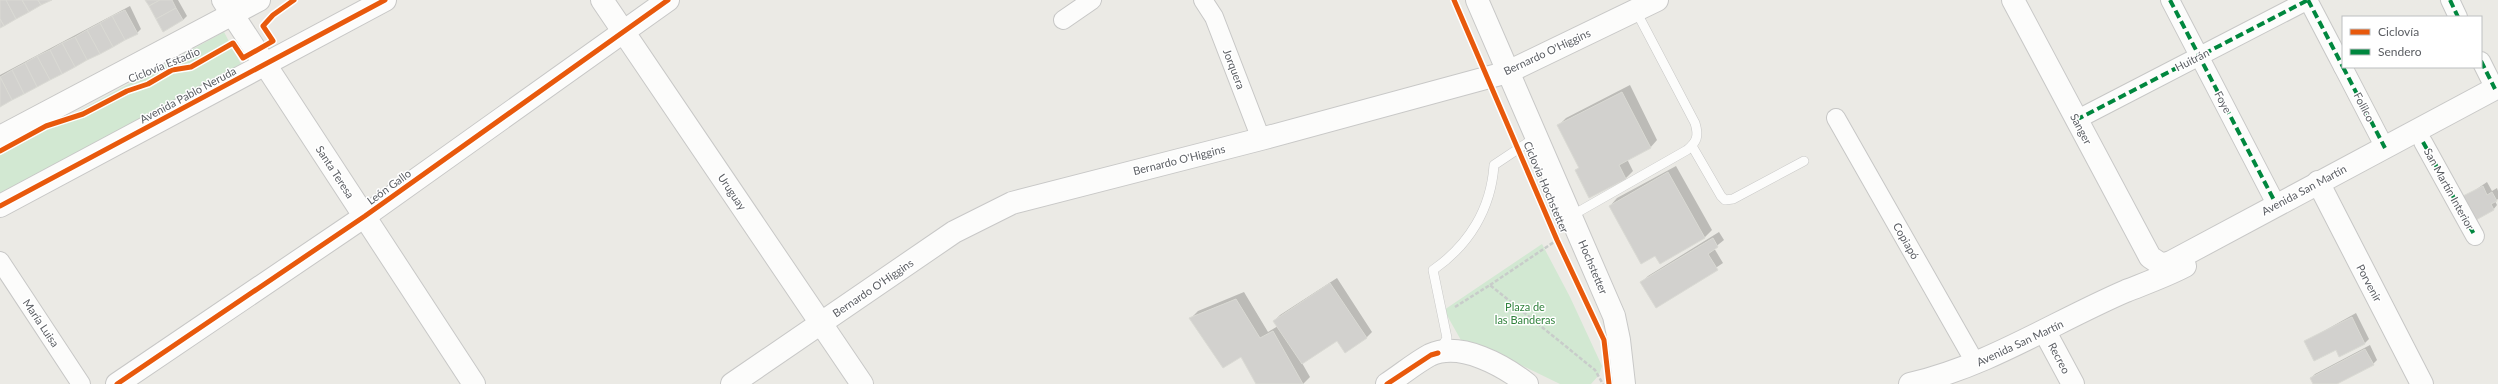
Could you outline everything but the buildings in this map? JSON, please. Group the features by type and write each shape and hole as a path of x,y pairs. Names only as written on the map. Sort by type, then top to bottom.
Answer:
{"main road":[{"path":"0,137 227,7 259,0"},
{"name":"Avenida Pablo Neruda","path":"0,206 265,66 385,0"},
{"name":"Uruguay","path":"602,0 862,384"},
{"name":"León Gallo","path":"118,384 365,216 622,31 668,0"},
{"name":"Hochstetter","path":"1477,0 1614,316 1619,340 1624,384"},
{"name":"Bernardo O'Higgins","path":"732,384 954,232 999,208 1012,203 1261,139 1508,72 1657,0"},
{"name":"Sanger","path":"2013,0 2150,257"},
{"name":"Santa Teresa","path":"227,7 474,384"},
{"name":"Avenida San Martín","path":"2126,291 2143,276 2148,267 2150,257 2162,265 2171,262 2276,204 2320,188 2424,142 2497,93"},
{"name":"Avenida San Martín","path":"1910,384 1976,364 2045,332 2126,291 2158,280 2320,188 2385,148 2497,93"},
{"name":"Porvenir","path":"2320,188 2422,384"},
{"name":"Recreo","path":"2045,332 2073,384"},
{"path":"1386,384 1431,355 1456,352 1479,357 1527,384"}],"street":[{"path":"1063,20 1092,0"},
{"name":"Jorquera","path":"1203,0 1214,17 1261,139"},
{"name":"Foye","path":"2170,0 2276,204"},
{"name":"Huitrán","path":"2076,120 2308,0"},
{"name":"Folilco","path":"2308,0 2342,65"},
{"path":"2450,0 2458,16"},
{"path":"2482,63 2497,93"},
{"name":"Folilco","path":"2344,68 2385,148"},
{"name":"Copiapó","path":"1836,118 1976,364"},
{"name":"San Martín Interior","path":"2424,142 2475,236"},
{"name":"María Luisa","path":"0,261 82,384"}],"lane":[{"path":"1571,216 1692,146 1698,133 1695,124 1636,11"},
{"path":"1438,353 1447,338 1433,270 1457,250 1477,224 1490,192 1494,165 1536,137"},
{"path":"1692,146 1721,196 1725,200 1733,199 1804,161"}],"path":[{"path":"1442,315 1557,240"},
{"path":"1490,285 1595,370 1603,384"}],"green space":[{"path":"224,32 241,64 0,195 0,154"},
{"name":"Plaza de las Banderas","path":"1542,244 1570,297 1602,366 1599,375 1591,384 1560,384 1494,352 1462,342 1444,310"}],"marked path":[{"path":"2170,0 2276,204"},
{"path":"2308,0 2342,65"},
{"path":"2076,120 2308,0"},
{"path":"2450,0 2458,16"},
{"path":"2482,63 2495,89"},
{"path":"2344,68 2385,148"},
{"path":"2423,142 2475,236"}],"cycle path":[{"name":"Ciclovía Estadio","path":"0,151 46,126 83,114 127,91 148,84 172,70 191,67 233,43 243,58 273,41 263,26 273,15 294,0"},
{"path":"0,206 385,0"},
{"path":"117,384 365,216 668,0"},
{"name":"Ciclovia Hochstetter","path":"1454,0 1557,240 1604,340 1609,384"},
{"path":"1387,384 1431,355 1438,353"}]}
